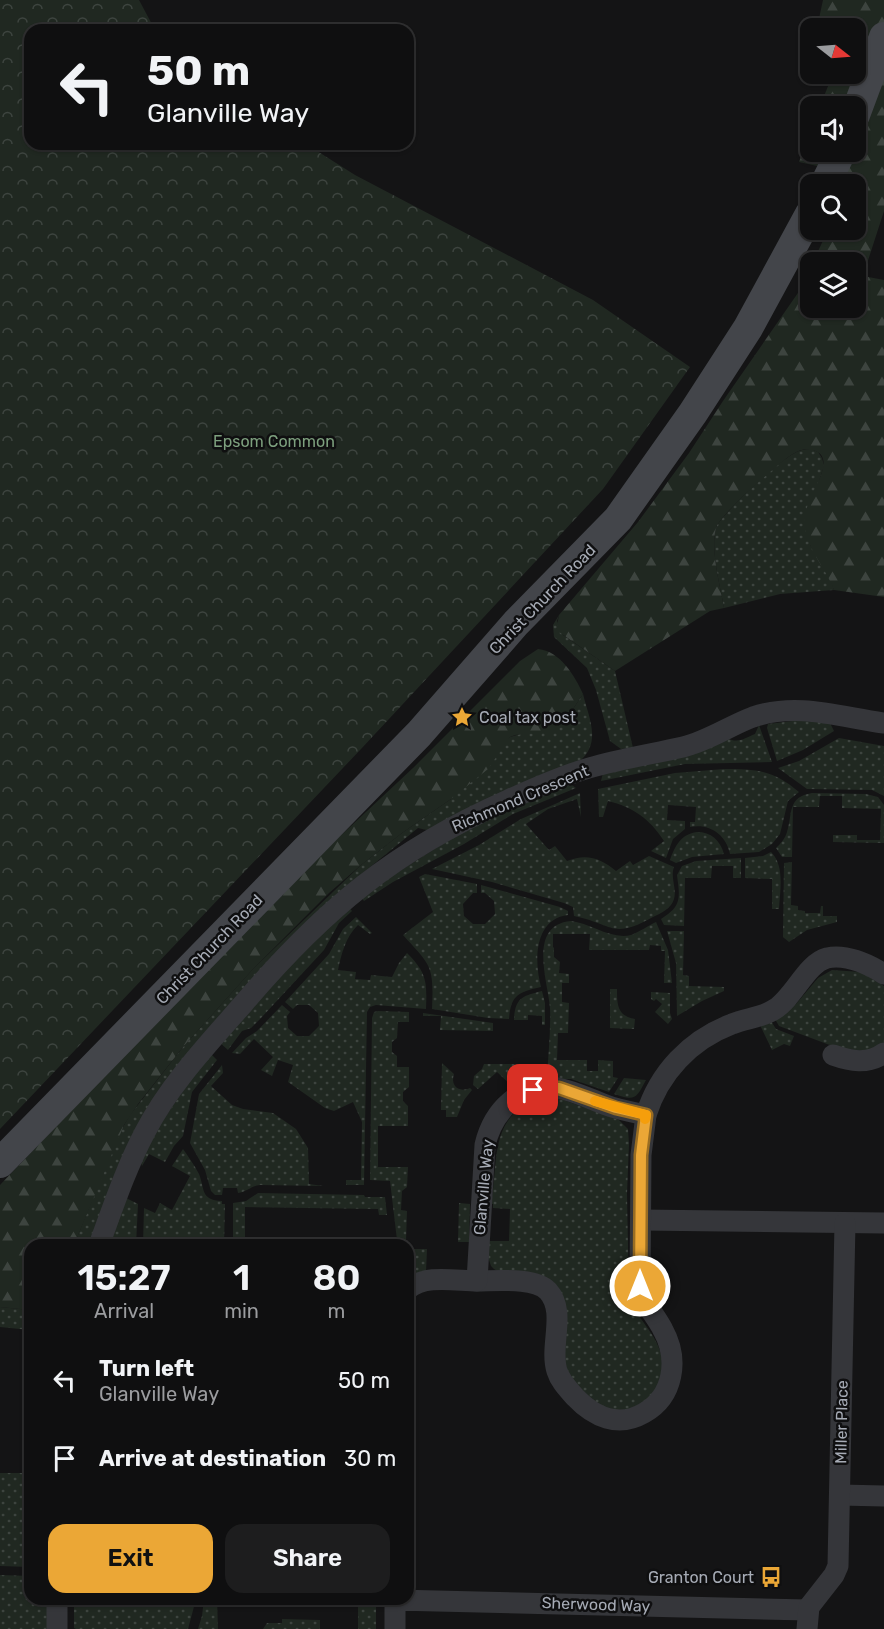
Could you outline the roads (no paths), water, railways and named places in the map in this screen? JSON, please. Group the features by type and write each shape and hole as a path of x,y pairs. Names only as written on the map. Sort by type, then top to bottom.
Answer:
{"main road":[{"path":"862,96 884,37"},
{"name":"Christ Church Road","path":"0,1163 419,734 516,623 618,519 693,413 748,328 800,232"}],"street":[{"name":"Richmond Crescent","path":"101,1239 146,1131 184,1074 265,978 302,939 341,902 393,862 461,821 550,782 605,764 695,744 766,713 804,710 884,723"},
{"path":"414,1285 425,1281 477,1281 534,1283 546,1289 556,1307 556,1362 561,1378 580,1401 594,1413 612,1420 631,1419 645,1413 659,1401 670,1384 673,1367 668,1340 641,1295 639,1279 642,1146 646,1115 650,1104 665,1077 688,1048 724,1027 775,1010 821,961 836,957 852,959 884,974"},
{"path":"833,1055 846,1060 865,1061 875,1059 884,1053"},
{"name":"Glanville Way","path":"477,1281 484,1150 489,1129 505,1106 515,1097 528,1091 554,1088 646,1115"},
{"path":"641,1220 884,1223"},
{"name":"Miller Place","path":"807,1620 816,1596 834,1575 838,1566 845,1223"},
{"path":"840,1495 884,1496"},
{"name":"Sherwood Way","path":"414,1600 807,1620"},
{"path":"57,1605 57,1629"},
{"name":"Sherwood Way","path":"395,1605 395,1629"}],"place":[{"name":"Coal tax post","path":"462,717"},
{"name":"Granton Court","path":"771,1577"}],"park label":[{"name":"Epsom Common","path":"274,441"}]}
